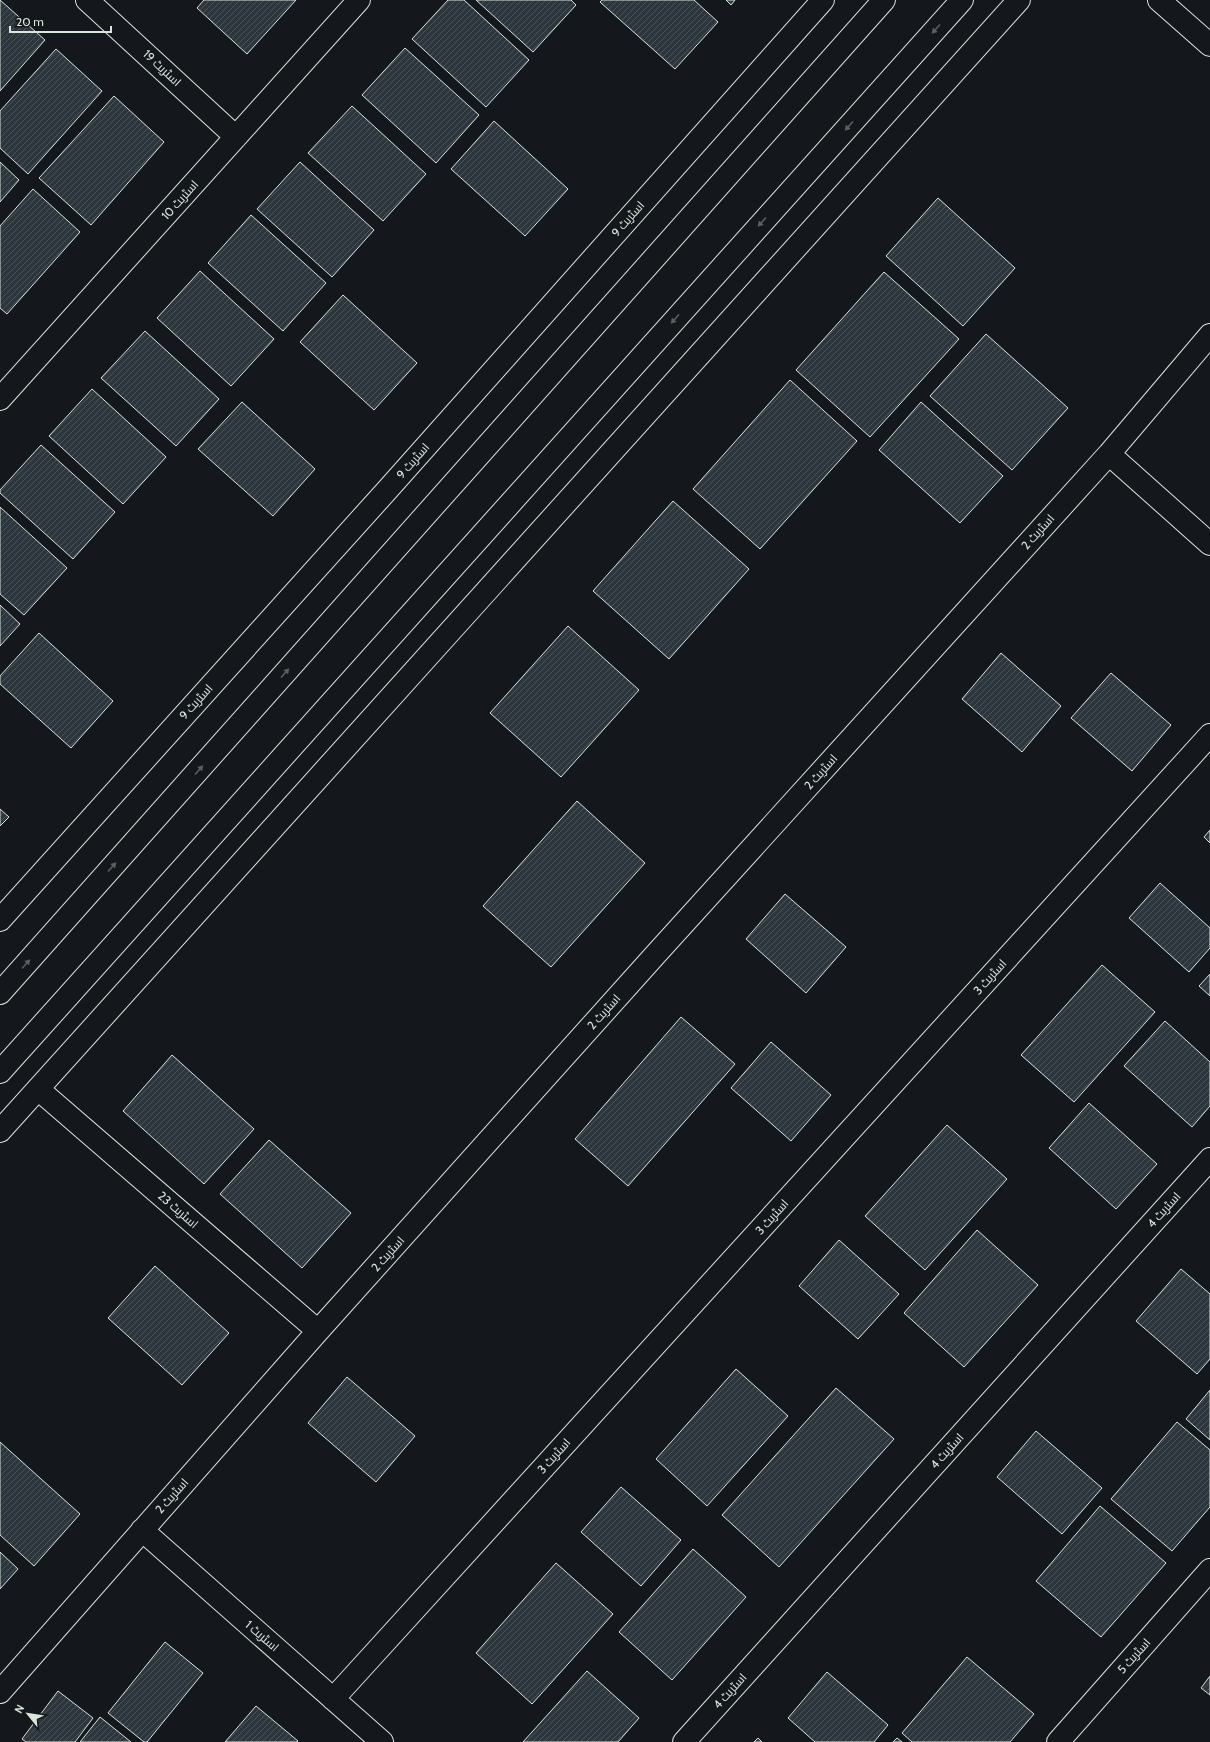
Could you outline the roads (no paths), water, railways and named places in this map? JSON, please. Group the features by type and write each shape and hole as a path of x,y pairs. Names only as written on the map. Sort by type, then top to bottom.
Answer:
{"street":[{"name":"اسٹریٹ 19","path":"87,0 236,137"},
{"name":"اسٹریٹ 10","path":"2,391 236,137 359,0"},
{"name":"اسٹریٹ 9","path":"0,920 389,488 823,0"},
{"path":"0,993 884,0"},
{"path":"0,1072 962,0"},
{"path":"0,1131 1019,0"},
{"path":"1159,0 1210,45"},
{"name":"اسٹریٹ 2","path":"0,1692 318,1331 656,954 1109,454 1210,335"},
{"path":"1109,454 1210,544"},
{"name":"اسٹریٹ 3","path":"334,1699 1210,734"},
{"name":"اسٹریٹ 23","path":"38,1089 318,1331"},
{"name":"اسٹریٹ 4","path":"684,1742 1210,1159"},
{"name":"اسٹریٹ 1","path":"142,1530 382,1742"},
{"name":"اسٹریٹ 5","path":"1058,1742 1210,1570"}]}
